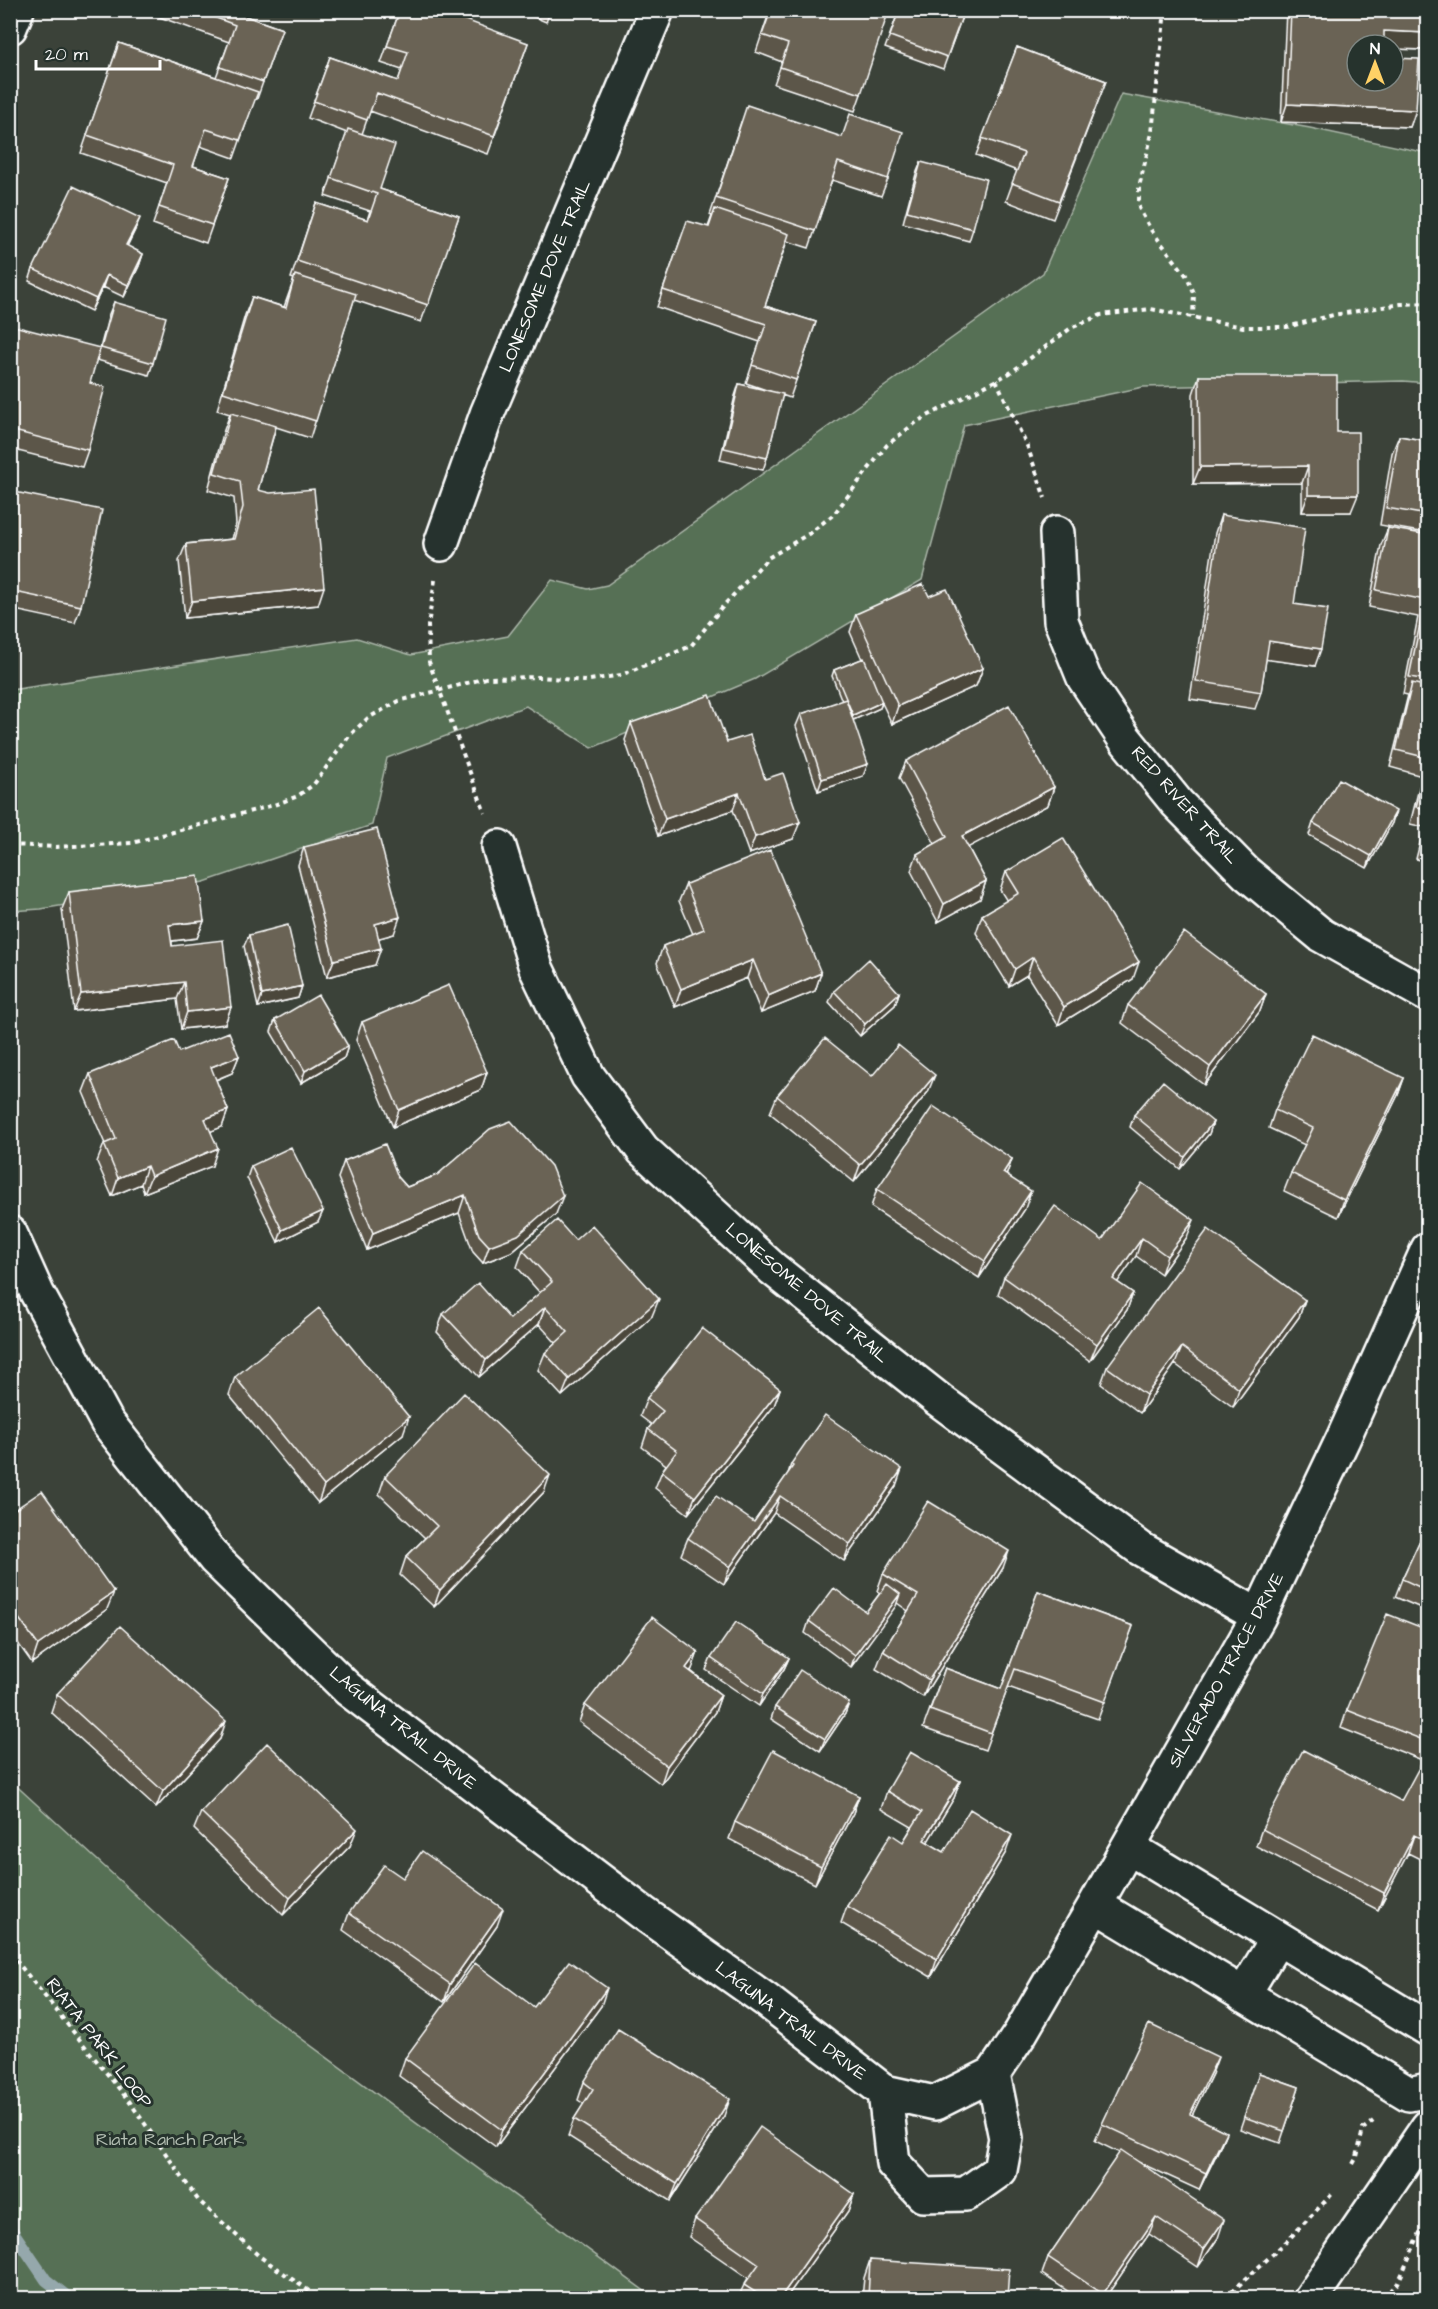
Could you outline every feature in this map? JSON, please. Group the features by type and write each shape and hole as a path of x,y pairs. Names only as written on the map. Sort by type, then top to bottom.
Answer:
{"street":[{"path":"10,27 18,10"},
{"name":"LONESOME DOVE TRAIL","path":"441,544 487,414 657,10"},
{"name":"RED RIVER TRAIL","path":"1057,533 1061,621 1084,678 1125,739 1177,802 1246,873 1321,935 1428,995"},
{"name":"LONESOME DOVE TRAIL","path":"499,848 536,968 588,1076 643,1150 773,1269 939,1400 1141,1549 1259,1616"},
{"name":"LAGUNA TRAIL DRIVE","path":"10,1233 37,1293 107,1422 223,1567 348,1689 643,1913 766,2000 885,2092 935,2103"},
{"name":"SILVERADO TRACE DRIVE","path":"935,2103 993,2074 1020,2034 1095,1905 1259,1616 1344,1439 1428,1250"},
{"path":"1128,1847 1428,2029"},
{"path":"1095,1905 1244,1995 1418,2092"},
{"path":"1244,1995 1277,1939"},
{"name":"LAGUNA TRAIL DRIVE","path":"885,2092 893,2163 923,2195 966,2194 1000,2170 1006,2138 993,2074"},
{"path":"1311,2298 1428,2127"}],"path":[{"path":"1165,10 1152,134 1139,187 1139,208 1151,230 1186,275 1194,293 1193,316"},
{"path":"10,845 56,848 132,843 274,805 298,796 314,784 350,735 368,718 399,701 486,678 541,677 584,681 621,675 691,646 724,605 768,558 810,533 834,514 887,445 918,421 1010,373 1071,328 1101,315 1151,309 1244,327 1287,327 1333,315 1401,304 1428,303"},
{"path":"996,380 1028,448 1057,533"},
{"path":"441,544 428,625 429,662 499,848"},
{"name":"RIATA PARK LOOP","path":"10,1953 129,2101 198,2200 259,2256 319,2298"},
{"path":"1350,2167 1357,2157 1363,2129 1418,2092"},
{"path":"1225,2298 1286,2242 1338,2188"},
{"path":"1384,2298 1398,2283 1422,2228 1428,2223"}],"green space":[{"path":"1121,94 1310,128 1427,153 1427,383 1403,381 1143,387 964,425 922,580 755,679 592,748 526,706 387,758 372,825 204,882 41,909 11,911 11,690 357,638 411,655 508,636 552,580 588,589 607,585 1043,273"},
{"name":"Riata Ranch Park","path":"10,1780 253,2003 654,2298 11,2298"}],"building":[{"path":"195,10 235,10 234,12 282,29 263,82 220,67 235,25"},
{"path":"400,10 438,10 528,43 494,136 377,93 367,120 314,101 330,57 398,81 408,52 387,46"},
{"path":"771,10 889,10 861,94 780,67 788,44 762,35"},
{"path":"899,10 952,10 963,14 947,57 890,36"},
{"path":"1291,10 1428,10 1428,33 1384,31 1384,33 1345,33 1345,93 1405,93 1405,58 1419,59 1416,110 1287,104"},
{"path":"119,43 258,92 240,140 206,129 193,166 229,178 212,225 159,207 173,165 87,135"},
{"path":"1017,47 1106,81 1059,201 1012,183 1024,153 982,138"},
{"path":"747,105 842,137 850,114 903,132 888,179 838,162 815,231 716,198"},
{"path":"348,129 395,145 380,189 459,216 428,305 297,261 316,203 368,220 377,194 331,178"},
{"path":"921,162 986,179 973,229 907,211"},
{"path":"73,186 140,218 126,245 143,254 128,285 107,275 96,299 33,269"},
{"path":"715,209 789,234 765,306 816,322 796,380 752,365 766,324 663,290 687,221 709,227"},
{"path":"295,275 356,294 316,421 223,392 252,297 286,308"},
{"path":"114,302 166,317 153,363 101,348"},
{"path":"10,325 100,348 90,383 105,387 88,450 10,430"},
{"path":"1199,376 1337,376 1337,432 1358,432 1358,495 1308,495 1308,466 1200,467"},
{"path":"739,384 783,394 767,458 724,448"},
{"path":"231,413 276,426 258,490 270,493 314,489 324,587 192,601 186,544 234,539 243,507 240,481 214,473"},
{"path":"1399,436 1428,441 1428,515 1386,508"},
{"path":"10,491 102,510 81,606 10,591"},
{"path":"1221,515 1305,528 1294,604 1328,609 1321,649 1269,641 1261,692 1196,681"},
{"path":"1388,528 1428,535 1428,680 1409,677 1425,600 1376,590"},
{"path":"923,584 929,596 947,589 983,668 898,706 856,614"},
{"path":"864,658 882,702 853,715 834,670"},
{"path":"1412,683 1428,687 1428,758 1396,750"},
{"path":"710,695 727,742 750,735 765,779 783,773 800,822 755,837 739,793 665,819 631,723"},
{"path":"846,699 868,764 822,779 801,714"},
{"path":"1009,705 1054,787 962,836 986,881 944,904 917,854 947,837 906,761"},
{"path":"1428,761 1428,809 1416,807"},
{"path":"1339,779 1396,811 1371,856 1313,823"},
{"path":"1428,821 1428,843 1423,842"},
{"path":"377,829 400,917 375,924 381,948 334,960 304,847"},
{"path":"1063,838 1139,962 1064,1007 1033,957 1015,969 982,915 1019,893 1006,872"},
{"path":"770,850 821,973 768,996 753,960 681,989 663,946 704,929 686,884"},
{"path":"198,876 204,921 169,925 172,946 223,940 231,1007 187,1012 184,982 81,994 69,892"},
{"path":"288,925 302,986 262,995 249,935"},
{"path":"1184,932 1266,994 1210,1067 1128,1005"},
{"path":"869,959 899,993 865,1024 834,991"},
{"path":"449,985 487,1072 399,1110 362,1022"},
{"path":"318,995 348,1046 305,1071 275,1020"},
{"path":"229,1032 239,1056 211,1067 228,1110 205,1119 218,1148 151,1176 147,1166 118,1178 104,1144 116,1139 90,1074 174,1040 179,1052"},
{"path":"1312,1034 1404,1078 1344,1200 1291,1173 1313,1128 1275,1110"},
{"path":"825,1038 872,1076 898,1045 935,1075 860,1165 777,1096"},
{"path":"1163,1081 1213,1122 1185,1157 1134,1115"},
{"path":"933,1106 1012,1159 1003,1173 1031,1191 985,1261 877,1189"},
{"path":"511,1121 551,1166 563,1196 518,1235 489,1246 479,1235 465,1195 373,1233 344,1161 385,1144 398,1177 407,1187 437,1175 490,1129"},
{"path":"291,1147 323,1211 282,1230 251,1166"},
{"path":"1142,1183 1194,1220 1167,1256 1142,1238 1113,1279 1133,1293 1097,1344 1004,1277 1055,1206 1102,1240"},
{"path":"557,1220 575,1240 592,1225 659,1299 569,1379 545,1353 568,1332 545,1307 486,1360 443,1314 478,1283 510,1319 552,1282 523,1250"},
{"path":"1208,1229 1305,1300 1239,1389 1182,1347 1146,1395 1107,1367"},
{"path":"319,1308 409,1417 324,1486 235,1377"},
{"path":"702,1328 780,1389 695,1497 662,1471 677,1451 648,1429 663,1411 647,1398"},
{"path":"464,1393 550,1475 440,1590 406,1557 437,1526 385,1476"},
{"path":"825,1415 902,1469 850,1544 780,1496 730,1567 688,1538 716,1496 754,1522"},
{"path":"42,1491 114,1592 38,1645 10,1606 10,1513"},
{"path":"928,1501 1009,1551 929,1680 883,1651 918,1595 883,1574"},
{"path":"1428,1523 1428,1591 1402,1579"},
{"path":"887,1584 900,1594 855,1655 809,1621 834,1588 866,1612"},
{"path":"1038,1591 1133,1626 1105,1702 1015,1669 991,1733 930,1710 945,1668 1001,1689"},
{"path":"1387,1614 1428,1630 1428,1742 1347,1710"},
{"path":"652,1617 698,1652 686,1668 721,1695 667,1766 585,1705"},
{"path":"736,1622 789,1658 763,1694 711,1658"},
{"path":"120,1626 226,1721 163,1791 57,1694"},
{"path":"800,1670 849,1703 825,1739 775,1707"},
{"path":"267,1743 357,1829 290,1898 201,1812"},
{"path":"773,1750 859,1796 821,1867 735,1822"},
{"path":"1303,1750 1401,1801 1421,1764 1428,1768 1428,1842 1414,1835 1384,1893 1262,1829"},
{"path":"910,1752 960,1781 924,1840 944,1852 970,1809 1012,1835 937,1959 847,1906 891,1834 903,1842 922,1812 887,1791"},
{"path":"422,1851 503,1909 450,1984 349,1913 384,1865 403,1878"},
{"path":"569,1961 607,1988 502,2130 405,2058 475,1963 534,2007"},
{"path":"1149,2024 1218,2057 1190,2114 1226,2132 1206,2173 1102,2124"},
{"path":"618,2029 730,2099 677,2184 574,2119 593,2089 584,2082"},
{"path":"1259,2073 1299,2087 1284,2131 1244,2117"},
{"path":"760,2127 854,2194 780,2298 764,2298 744,2285 759,2264 695,2219"},
{"path":"1121,2150 1224,2220 1204,2249 1156,2217 1103,2294 1048,2257"},
{"path":"870,2260 1009,2269 1007,2298 868,2298"}],"waterway":[{"path":"10,2227 46,2280 69,2298"}]}
